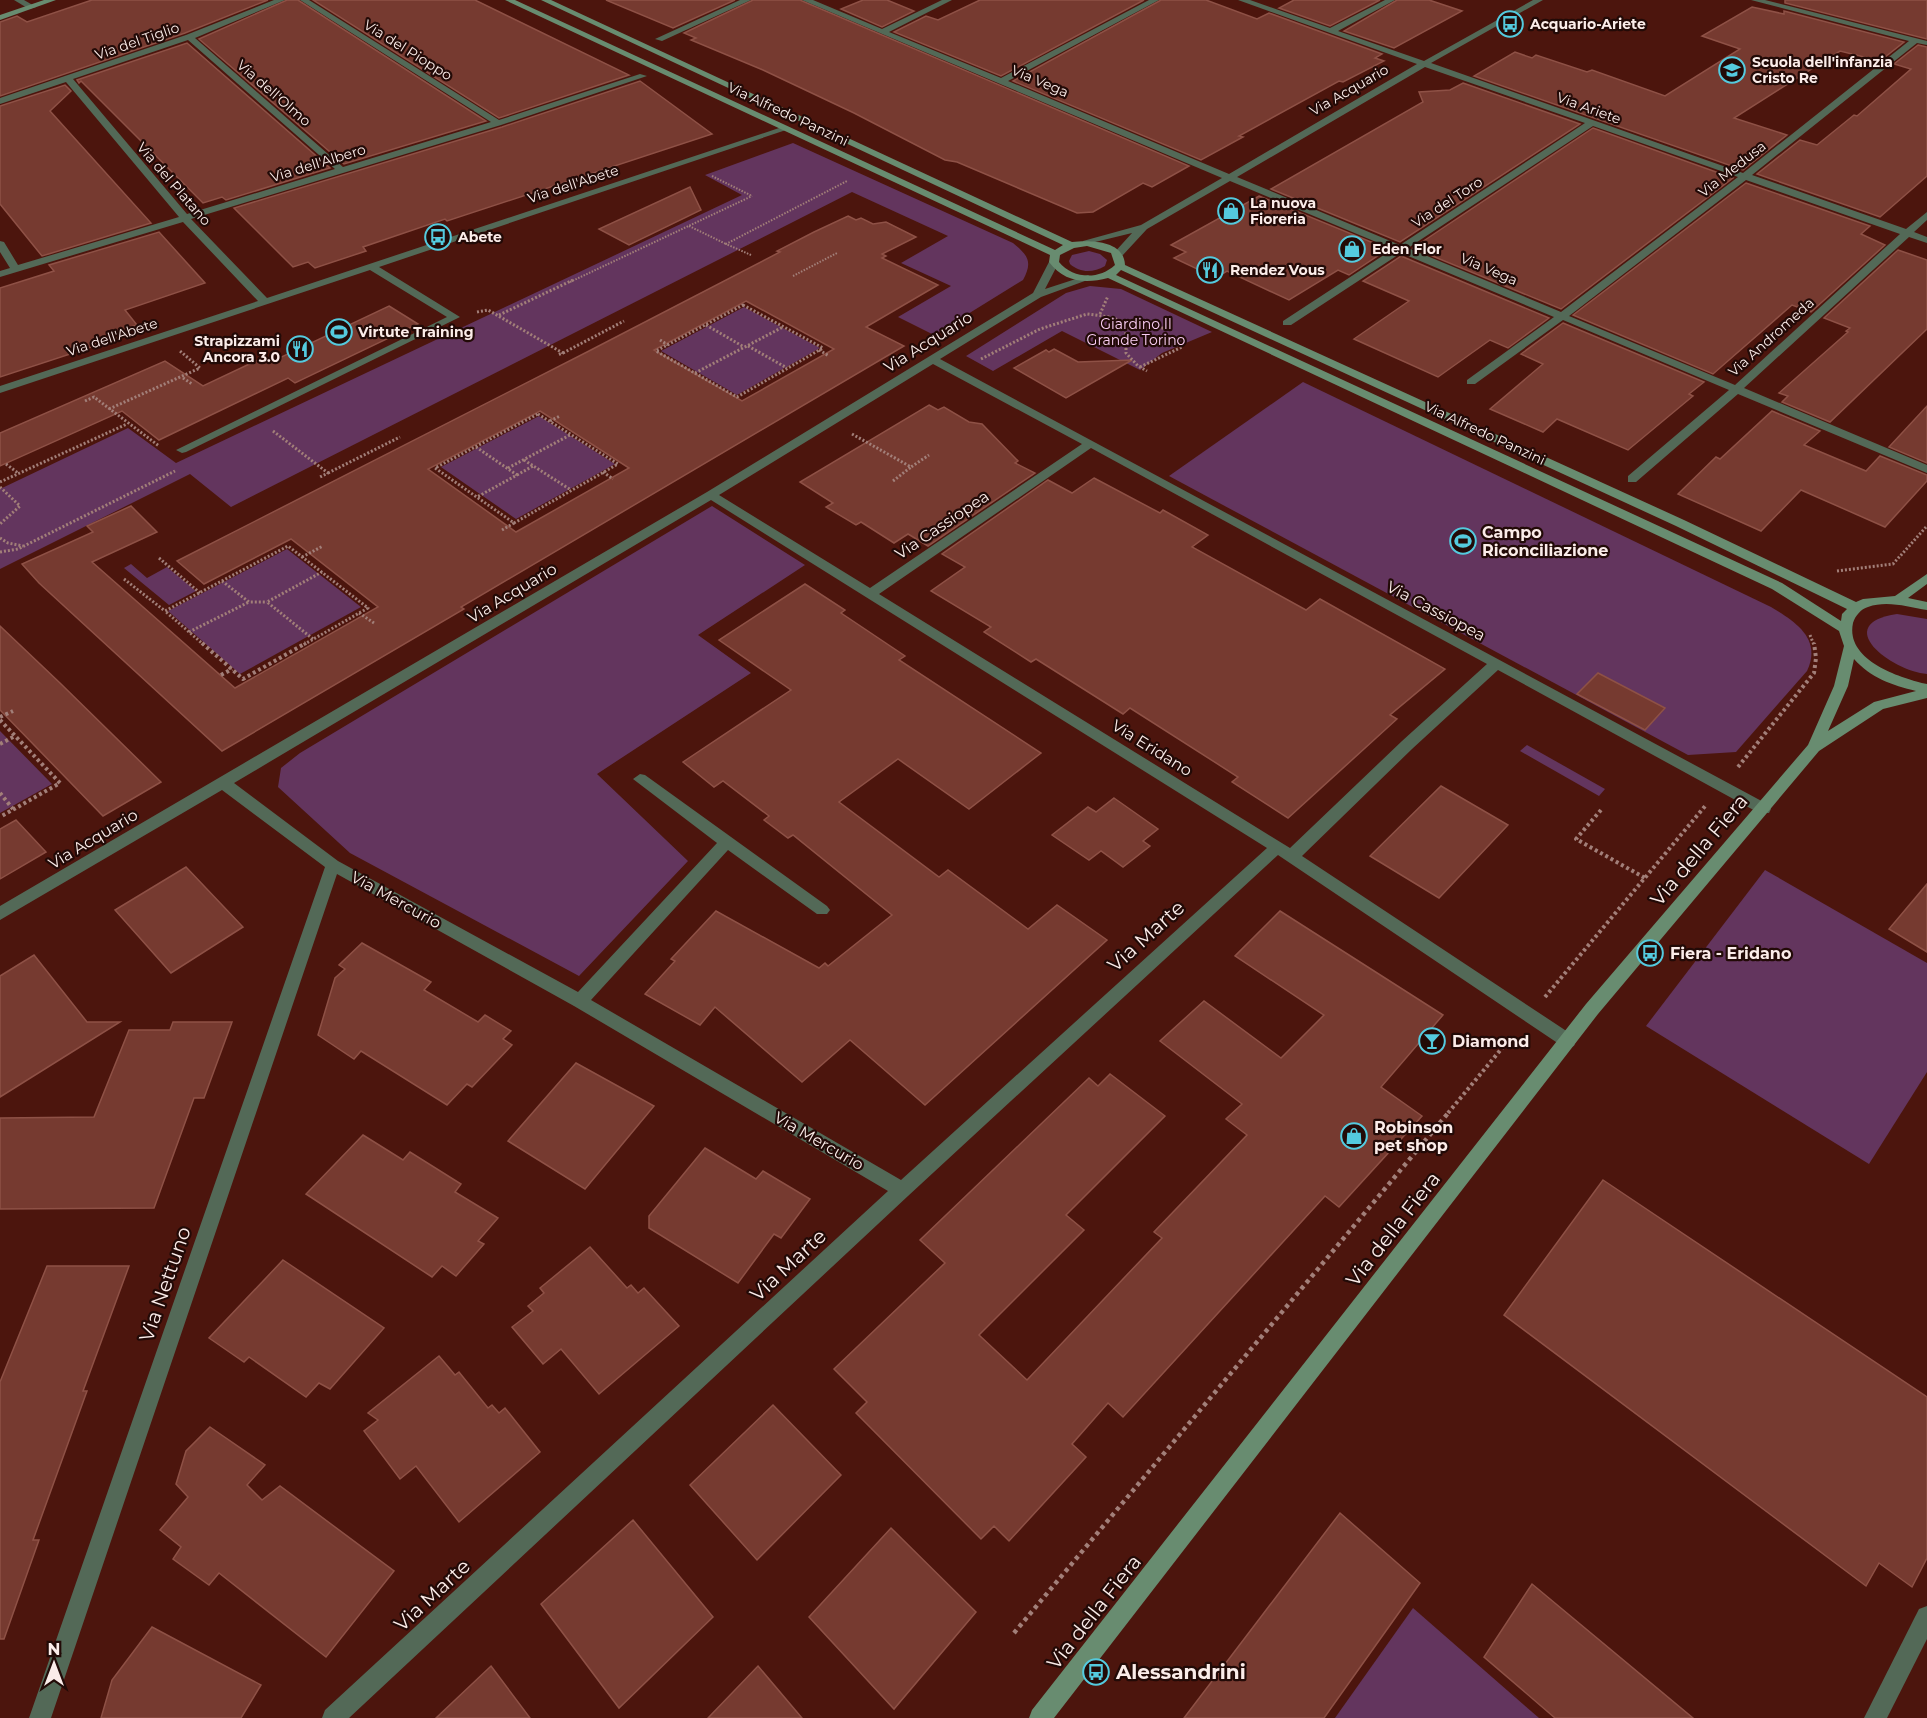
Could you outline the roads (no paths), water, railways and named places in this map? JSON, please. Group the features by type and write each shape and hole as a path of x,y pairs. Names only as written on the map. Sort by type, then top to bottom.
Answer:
{"main road":[{"path":"0,18 52,0"},
{"name":"Via Alfredo Panzini","path":"508,0 1054,258 1064,273 1088,278 1109,275 1777,586 1843,628"},
{"name":"Via Alfredo Panzini","path":"545,0 1071,245"},
{"name":"Via Alfredo Panzini","path":"1054,258 1071,245 1087,243 1109,248 1119,260 1856,607"},
{"path":"1109,275 1119,260"},
{"path":"1899,600 1927,578"},
{"path":"1927,606 1899,600 1875,601 1856,607 1845,618 1843,628 1850,648 1860,660 1888,678 1927,691"},
{"name":"Via della Fiera","path":"1040,1718 1592,1009 1764,809 1814,747 1841,686 1850,648"},
{"name":"Via della Fiera","path":"1814,747 1880,705 1927,691"}],"street":[{"path":"18,0 32,7"},
{"name":"Via del Tiglio","path":"0,101 189,37 281,0"},
{"name":"Via del Pioppo","path":"304,0 498,123"},
{"path":"659,39 747,0"},
{"name":"Via Vega","path":"806,0 1927,469"},
{"path":"882,32 948,0"},
{"path":"1002,81 1155,0"},
{"name":"Via Ariete","path":"1242,0 1927,240"},
{"path":"1331,31 1391,0"},
{"name":"Via Acquario","path":"1087,243 1144,226 1539,0"},
{"path":"1755,0 1927,43"},
{"name":"Via dell'Olmo","path":"189,37 341,170"},
{"name":"Via Medusa","path":"1471,382 1563,316 1744,177 1916,40"},
{"name":"Via dell'Albero","path":"0,274 186,219 644,76"},
{"name":"Via del Platano","path":"68,79 186,219 265,302"},
{"name":"Via del Toro","path":"1287,322 1592,123"},
{"name":"Via dell'Abete","path":"0,390 785,129"},
{"name":"Via Andromeda","path":"1632,478 1736,389 1927,215"},
{"name":"Via Acquario","path":"1119,260 1144,226"},
{"path":"0,244 16,270"},
{"path":"1037,295 1054,258"},
{"path":"182,450 455,317 371,267"},
{"name":"Via Acquario","path":"0,914 711,495 1037,295 1088,278"},
{"name":"Via Cassiopea","path":"932,359 1764,809"},
{"name":"Via Cassiopea","path":"871,593 1091,443"},
{"name":"Via Eridano","path":"711,495 1284,852 1568,1041"},
{"name":"Via Marte","path":"333,1718 902,1190 1497,663"},
{"path":"640,779 822,910"},
{"name":"Via Mercurio","path":"222,782 333,865 580,1001 902,1190"},
{"path":"580,1001 726,843"},
{"name":"Via Nettuno","path":"40,1718 333,865"},
{"path":"1875,1718 1927,1617"}],"place":[{"name":"Acquario-Ariete","path":"1510,24"},
{"name":"Scuola dell'infanzia Cristo Re","path":"1732,70"},
{"name":"La nuova Fioreria","path":"1231,211"},
{"name":"Abete","path":"438,237"},
{"name":"Eden Flor","path":"1352,249"},
{"name":"Rendez Vous","path":"1210,270"},
{"name":"Virtute Training","path":"339,332"},
{"name":"Strapizzami Ancora 3.0","path":"300,349"},
{"name":"Campo Riconciliazione","path":"1463,541"},
{"name":"Fiera - Eridano","path":"1650,953"},
{"name":"Diamond","path":"1432,1041"},
{"name":"Robinson pet shop","path":"1354,1136"},
{"name":"Alessandrini","path":"1096,1672"}],"park label":[{"name":"Giardino Il Grande Torino","path":"1136,332"}]}
